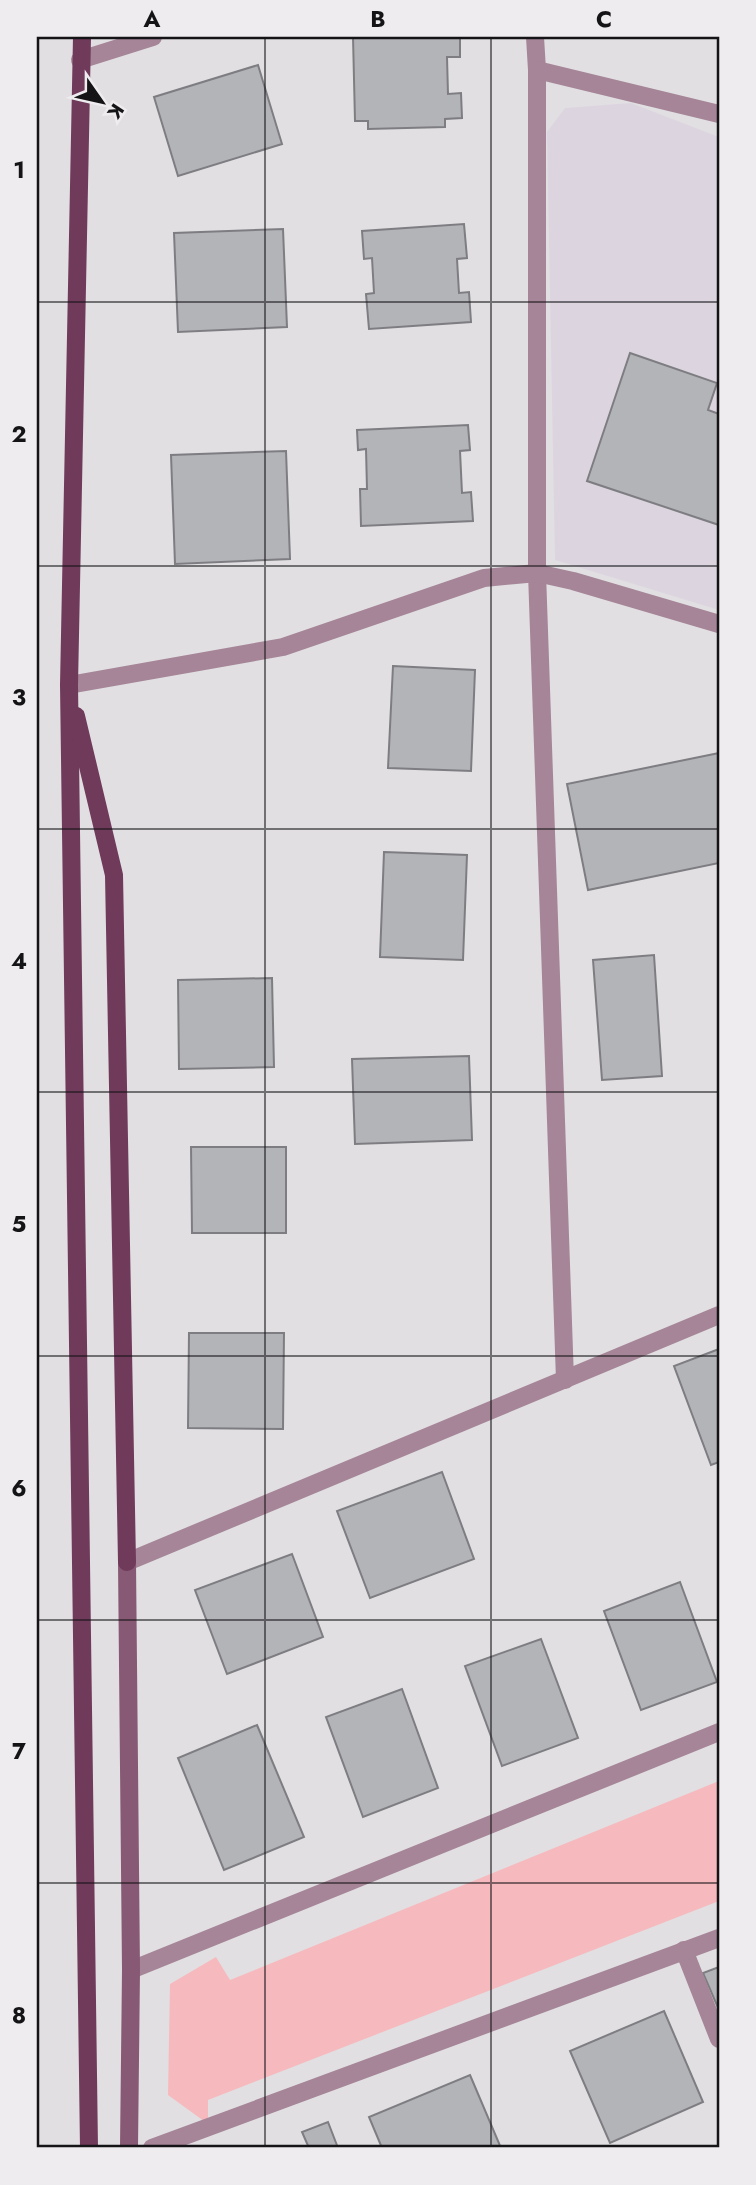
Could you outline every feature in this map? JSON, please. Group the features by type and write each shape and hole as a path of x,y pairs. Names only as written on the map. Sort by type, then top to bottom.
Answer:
{"main road":[{"path":"82,37 69,685 89,2148"},
{"path":"69,685 114,876 127,1562"}],"street":[{"path":"80,60 153,37"},
{"path":"535,37 537,573 565,1380"},
{"path":"537,70 719,114"},
{"path":"69,685 283,647 484,578 537,573 719,624"},
{"path":"129,2148 131,1969 127,1562 719,1315"},
{"path":"131,1969 719,1732"},
{"path":"152,2148 719,1938"},
{"path":"684,1950 719,2039"}],"shaded area":[{"path":"631,103 719,137 719,610 555,560 547,132 565,108"},
{"path":"719,1781 719,1901 208,2100 208,2124 168,2095 170,1984 216,1957 230,1980"}],"building":[{"path":"353,37 460,37 460,57 447,57 448,94 461,93 462,118 445,119 445,127 368,129 368,121 355,121"},
{"path":"258,65 282,144 178,176 154,97"},
{"path":"464,224 467,258 457,259 459,293 469,292 471,322 369,329 366,294 374,293 372,258 364,259 362,231"},
{"path":"283,229 287,327 178,332 174,233"},
{"path":"630,353 717,383 708,410 719,414 719,525 587,481"},
{"path":"468,425 470,450 460,451 462,493 471,492 473,521 361,526 360,489 367,489 366,449 358,450 357,430"},
{"path":"286,451 290,559 175,564 171,455"},
{"path":"393,666 475,670 471,771 388,768"},
{"path":"719,753 719,863 588,890 567,784"},
{"path":"384,852 467,855 463,960 380,957"},
{"path":"654,955 662,1076 602,1080 593,960"},
{"path":"272,978 274,1067 179,1069 178,980"},
{"path":"469,1056 472,1140 355,1144 352,1059"},
{"path":"191,1147 286,1147 286,1233 192,1233"},
{"path":"189,1333 284,1333 283,1429 188,1428"},
{"path":"719,1349 719,1462 711,1465 674,1366"},
{"path":"442,1472 474,1559 370,1598 337,1511"},
{"path":"292,1554 323,1637 227,1674 195,1590"},
{"path":"680,1582 717,1682 641,1710 604,1611"},
{"path":"541,1639 578,1738 502,1766 465,1666"},
{"path":"402,1689 438,1788 363,1817 326,1717"},
{"path":"257,1725 304,1837 224,1870 178,1758"},
{"path":"719,1967 719,2010 703,1973"},
{"path":"664,2011 703,2102 610,2143 570,2051"},
{"path":"470,2075 501,2148 382,2148 369,2117"},
{"path":"328,2122 338,2148 309,2148 302,2132"}]}
